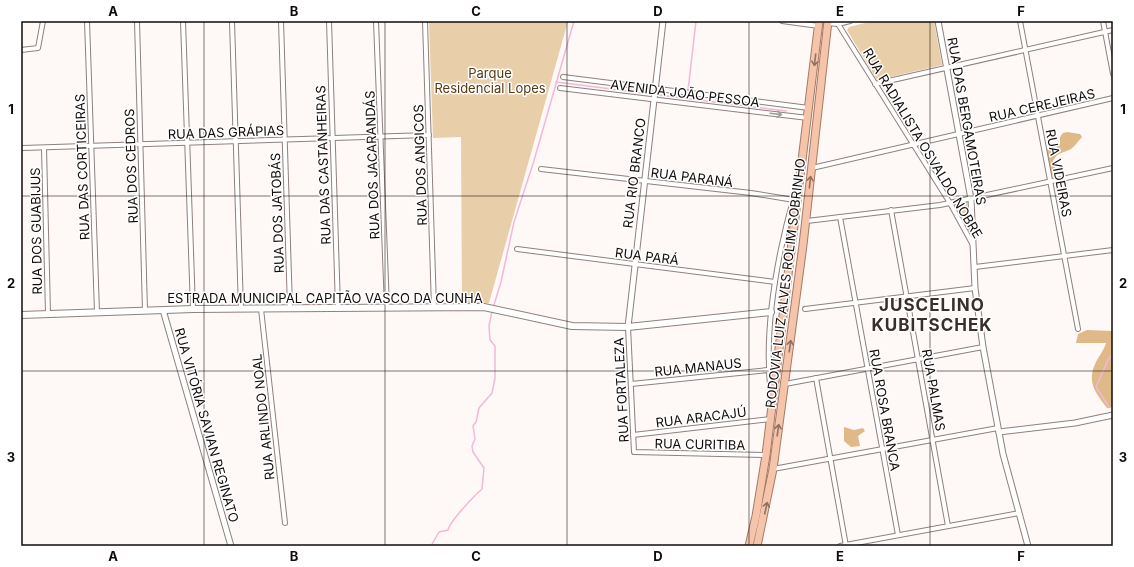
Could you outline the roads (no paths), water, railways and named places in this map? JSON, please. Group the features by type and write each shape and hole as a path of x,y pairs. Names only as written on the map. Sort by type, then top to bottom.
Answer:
{"highway":[{"name":"RODOVIA LUIZ ALVES ROLIM SOBRINHO","path":"757,546 773,469 807,221 828,22"},
{"name":"RODOVIA LUIZ ALVES ROLIM SOBRINHO","path":"749,546 756,516 771,419 819,23"}],"main road":[{"name":"ESTRADA MUNICIPAL CAPITÃO VASCO DA CUNHA","path":"21,315 193,309 491,308 572,326 628,327 771,312"}],"street":[{"path":"21,50 38,48 44,21"},
{"name":"RUA DAS CORTICEIRAS","path":"87,21 97,312"},
{"name":"RUA DOS CEDROS","path":"137,21 145,311"},
{"path":"183,21 193,309"},
{"path":"232,21 241,309"},
{"name":"RUA DOS JATOBÁS","path":"281,21 290,308"},
{"name":"RUA DAS CASTANHEIRAS","path":"329,21 338,308"},
{"name":"RUA DOS JACARANDÁS","path":"376,21 387,308"},
{"name":"RUA DOS ANGICOS","path":"425,21 434,308"},
{"name":"RUA RIO BRANCO","path":"628,327 643,181 663,21"},
{"path":"782,21 819,23"},
{"path":"828,22 838,24 850,21"},
{"name":"RUA DAS BERGAMOTEIRAS","path":"938,21 971,199 975,248"},
{"name":"RUA VIDEIRAS","path":"1020,21 1078,329"},
{"path":"1103,21 1113,74"},
{"name":"RUA RADIALISTA OSVALDO NOBRE","path":"838,24 950,203 975,248 975,288 983,347 999,430 1028,546"},
{"path":"875,84 1113,30"},
{"name":"AVENIDA JOÃO PESSOA","path":"563,78 809,108"},
{"name":"AVENIDA JOÃO PESSOA","path":"560,88 808,118"},
{"name":"RUA CEREJEIRAS","path":"812,168 1113,98"},
{"name":"RUA DAS GRÁPIAS","path":"23,148 429,135"},
{"name":"RUA DOS GUABIJUS","path":"44,148 48,314"},
{"path":"807,221 950,203 1113,168"},
{"name":"RUA PARANÁ","path":"541,169 751,193 794,200"},
{"path":"772,406 768,370 771,312 787,220 798,192"},
{"name":"RUA PALMAS","path":"891,210 948,526"},
{"name":"RUA ROSA BRANCA","path":"840,217 898,535"},
{"name":"RUA PARÁ","path":"517,249 775,282"},
{"path":"975,267 1113,250"},
{"path":"805,309 975,288"},
{"name":"RUA ARLINDO NOAL","path":"261,309 285,523"},
{"name":"RUA VITÓRIA SAVIAN REGINATO","path":"163,310 231,546"},
{"name":"RUA FORTALEZA","path":"628,327 634,452"},
{"path":"784,384 983,347"},
{"name":"RUA MANAUS","path":"631,384 768,370"},
{"path":"816,378 846,545"},
{"path":"773,469 933,440 999,430 1075,423 1113,415"},
{"name":"RUA ARACAJÚ","path":"633,435 771,419"},
{"name":"RUA CURITIBA","path":"634,452 766,455"},
{"path":"840,546 1019,513"}],"waterway":[{"path":"493,308 501,282 514,222 533,164 574,21"},
{"path":"687,99 696,21"},
{"path":"556,82 786,111"},
{"path":"431,546 439,532 448,530 458,515 482,489 484,468 473,452 472,446 475,439 473,426 476,422 479,408 492,393 495,378 495,346 490,340 489,326 492,311"},
{"path":"1109,407 1096,387 1108,360 1113,353"}],"district":[{"name":"JUSCELINO KUBITSCHEK","path":"932,315"}],"park label":[{"name":"Parque Residencial Lopes","path":"490,80"}]}
